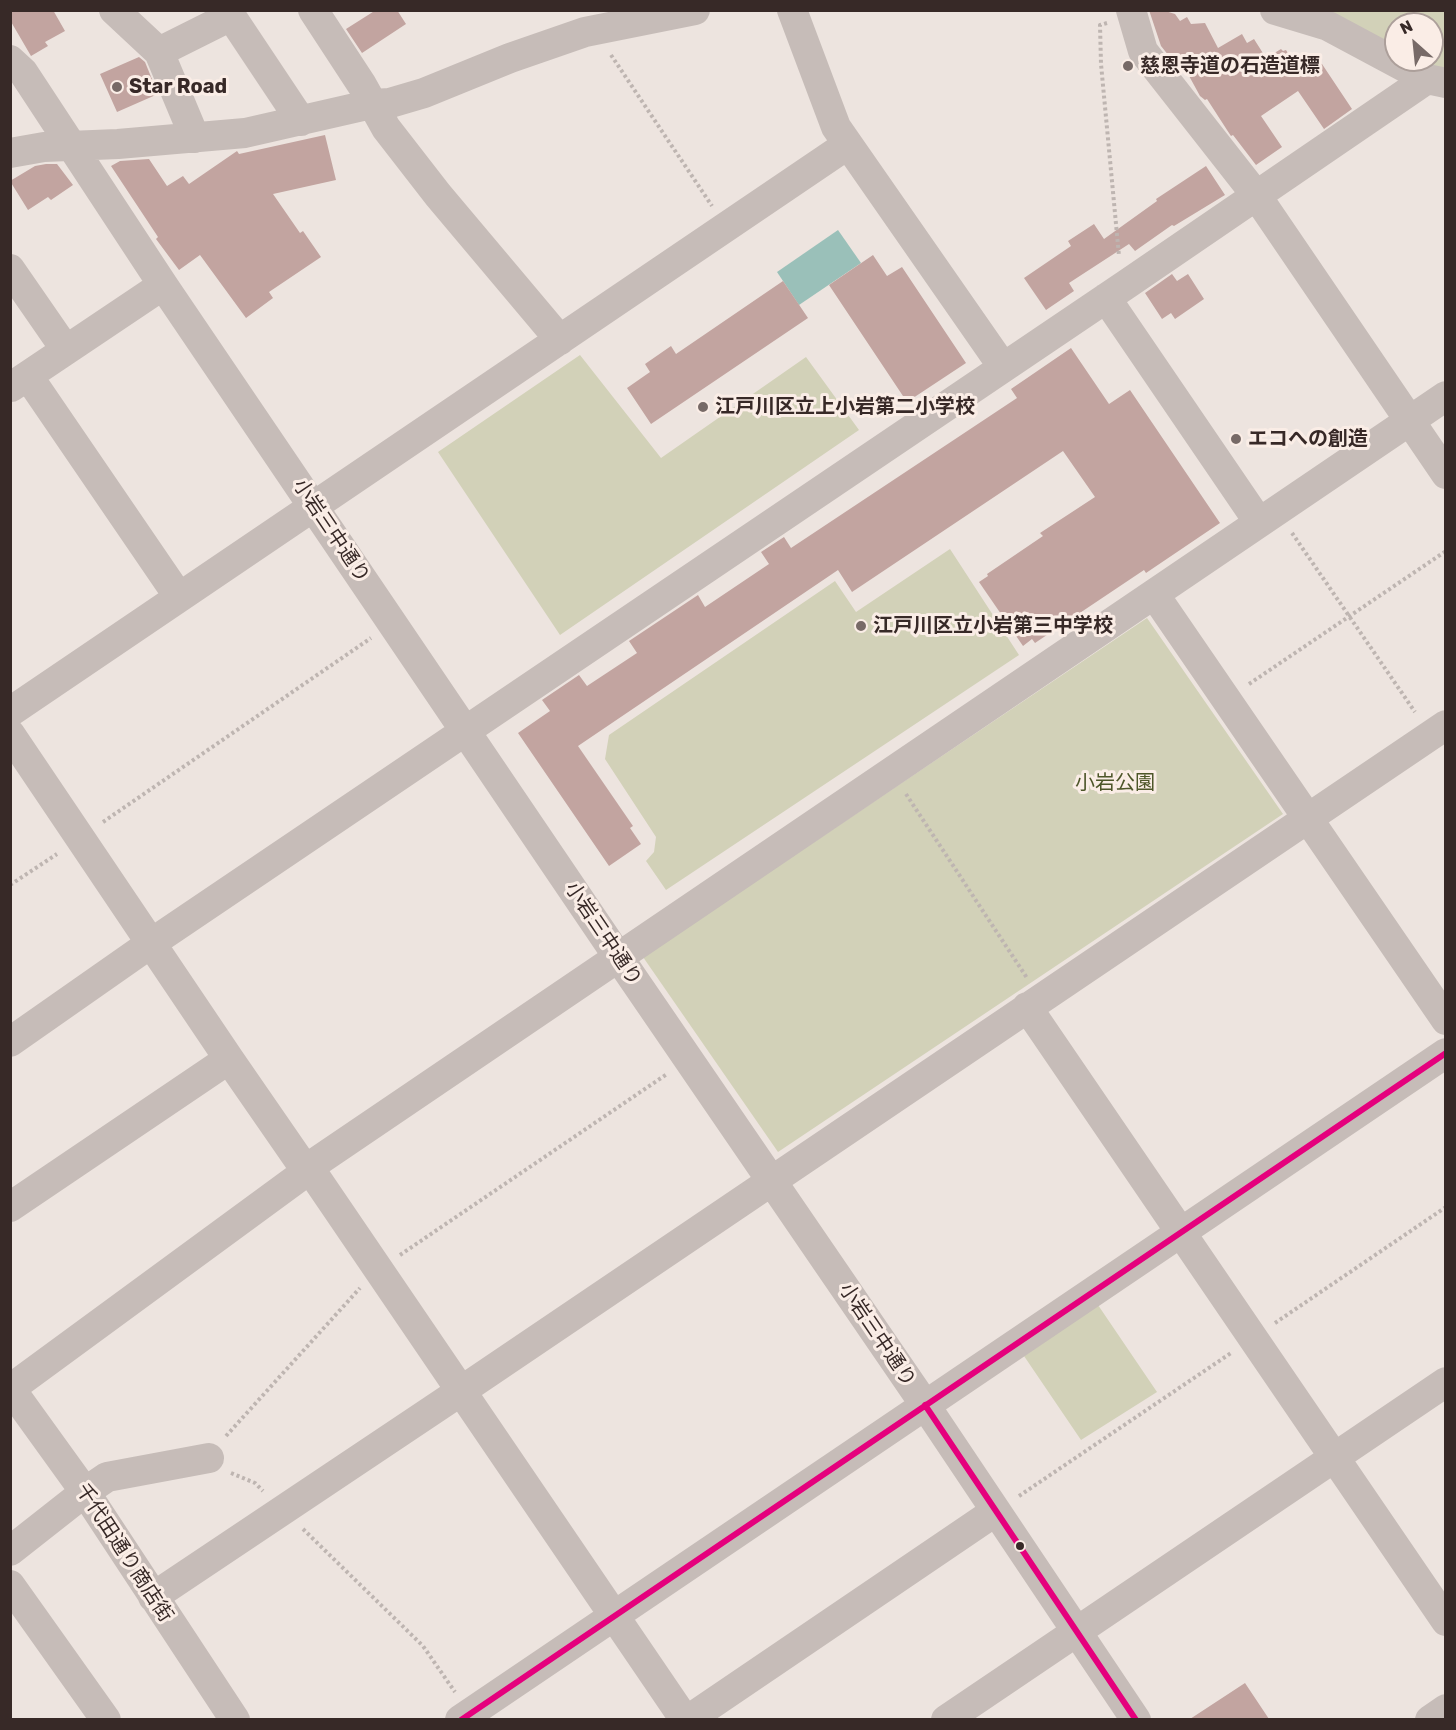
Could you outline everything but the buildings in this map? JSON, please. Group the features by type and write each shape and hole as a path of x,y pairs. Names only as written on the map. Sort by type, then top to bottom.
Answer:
{"street":[{"path":"114,10 159,52 195,138"},
{"path":"313,10 362,85 386,128 438,195 560,340"},
{"path":"10,153 44,147 118,144 245,133 372,104 390,103 424,93 510,58 594,30 695,10"},
{"path":"792,10 836,127 1004,367"},
{"path":"1275,10 1328,26 1436,81"},
{"path":"159,52 231,16 301,121"},
{"path":"1123,16 1143,51 1256,195 1446,474"},
{"name":"小岩三中通り","path":"10,60 23,72 163,285 1136,1719"},
{"path":"10,1042 150,944 1256,195 1436,81"},
{"path":"10,712 847,145"},
{"path":"10,269 66,350"},
{"path":"163,285 19,382 179,597"},
{"path":"1106,298 1272,523"},
{"path":"11,1388 309,1168 1154,594 1272,523 1446,396"},
{"path":"1154,594 1446,1020"},
{"path":"153,1597 772,1181 1028,993 1307,818 1446,725"},
{"path":"10,734 229,1059 305,1169 309,1168 687,1719 996,1511"},
{"path":"1028,993 1181,1233 1446,1621"},
{"path":"458,1706 615,1616 1446,1053"},
{"path":"10,1207 229,1059"},
{"path":"946,1719 1446,1382"},
{"name":"千代田通り商店街","path":"11,1388 85,1492 236,1719"},
{"path":"10,1551 107,1477 209,1458"},
{"path":"10,1586 106,1719"},
{"path":"1430,1719 1446,1709"}],"path":[{"path":"1119,260 1101,64 1100,25 1123,16"},
{"path":"594,30 726,227"},
{"path":"1272,523 1348,616 1416,714"},
{"path":"1226,699 1446,551"},
{"path":"10,885 394,623"},
{"path":"903,790 1028,993"},
{"path":"458,1706 423,1646 342,1566 255,1483 205,1463 292,1362 378,1270 689,1059"},
{"path":"996,1511 1446,1207"}],"green space":[{"path":"1305,11 1445,11 1445,72 1444,12 1384,12 1384,47"},
{"path":"580,355 661,458 806,357 859,430 560,635 438,452"},
{"path":"950,549 1019,655 666,890 646,861 654,852 656,837 605,759 609,735 835,581 856,612"},
{"name":"小岩公園","path":"1147,618 1283,814 778,1152 643,957"},
{"path":"1098,1305 1157,1392 1081,1440 1024,1356"}],"water":[{"path":"838,230 861,263 799,305 777,272"}],"transit line":[{"path":"461,1720 1446,1053"},
{"path":"925,1405 1136,1720"}],"place":[{"name":"慈恩寺道の石造道標","path":"1128,66"},
{"name":"Star Road","path":"117,87"},
{"name":"江戸川区立上小岩第二小学校","path":"703,407"},
{"name":"エコへの創造","path":"1236,439"},
{"name":"江戸川区立小岩第三中学校","path":"861,626"}]}
